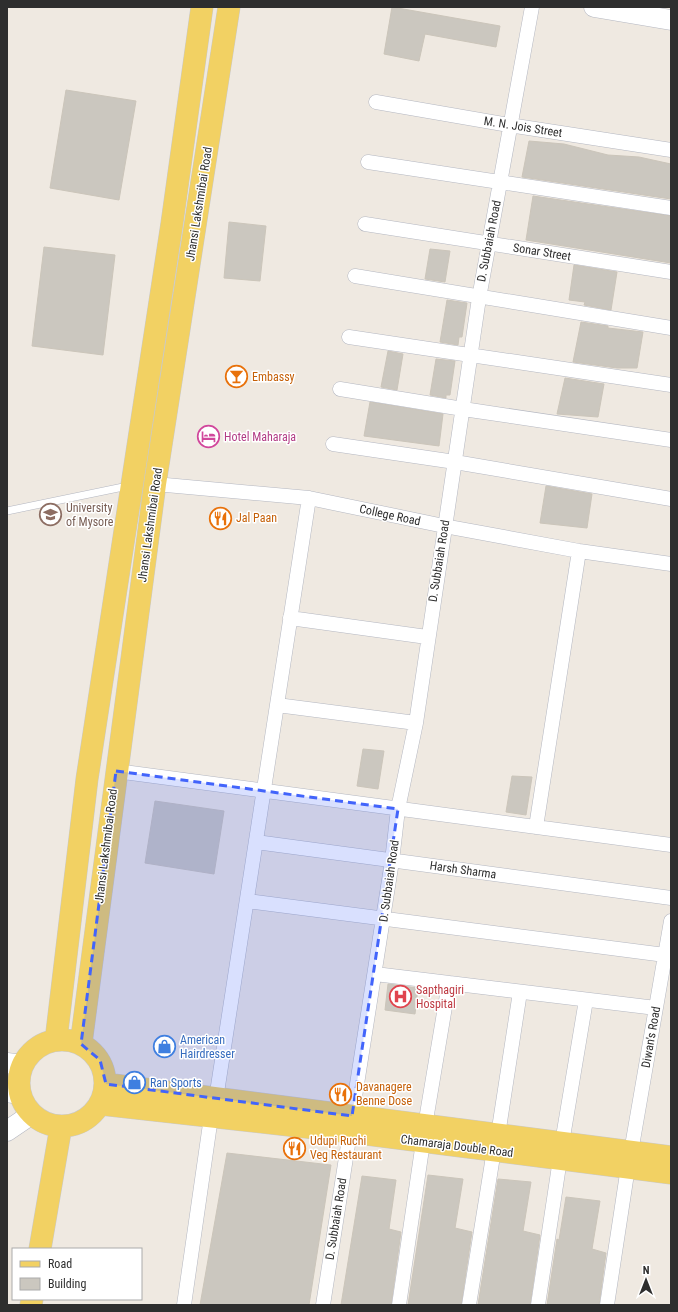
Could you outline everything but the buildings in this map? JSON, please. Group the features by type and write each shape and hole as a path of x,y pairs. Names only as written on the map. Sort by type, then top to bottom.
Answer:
{"main road":[{"name":"Jhansi Lakshmibai Road","path":"56,1040 87,779 172,223 202,7"},
{"name":"Jhansi Lakshmibai Road","path":"81,1044 155,484 229,7"},
{"path":"594,7 671,20"},
{"path":"56,1040 69,1040 92,1050 100,1060 104,1072 103,1094 93,1113 84,1121 72,1125 61,1126 45,1122 32,1114 13,1093 18,1079 15,1064 42,1044 56,1040"},
{"name":"Chamaraja Double Road","path":"103,1094 496,1142 629,1160 671,1173"},
{"path":"7,1131 32,1114"},
{"path":"40,1248 61,1126"},
{"name":"Chamaraja Double Road","path":"629,1160 671,1157"}],"street":[{"name":"D. Subbaiah Road","path":"323,1305 384,919 398,809 416,724 444,526 472,354 479,298 488,243 501,181 509,125 532,7"},
{"name":"M. N. Jois Street","path":"376,102 509,125 671,150"},
{"path":"368,162 671,208"},
{"name":"Sonar Street","path":"365,224 671,272"},
{"path":"355,276 479,298 671,328"},
{"path":"349,337 472,354 671,385"},
{"path":"340,389 671,440"},
{"path":"333,444 455,462 671,499"},
{"name":"College Road","path":"155,484 309,498 444,526 579,551 671,564"},
{"path":"184,1305 309,498"},
{"path":"536,827 579,551"},
{"path":"290,618 428,638"},
{"path":"277,705 416,724"},
{"path":"116,771 671,845"},
{"name":"Harsh Sharma","path":"256,842 671,898"},
{"path":"247,901 665,955"},
{"name":"Diwan's Road","path":"607,1305 629,1160 671,921"},
{"path":"375,974 656,1008"},
{"path":"399,1305 424,1134 449,983"},
{"path":"468,1305 520,992"},
{"path":"538,1305 561,1151 586,1000"}],"lane":[{"path":"7,511 131,485"}],"highlighted area":[{"path":"116,771 398,809 352,1116 106,1084 100,1060 81,1044"}],"place":[{"name":"Embassy","path":"237,377"},
{"name":"Hotel Maharaja","path":"209,437"},
{"name":"University of Mysore","path":"50,515"},
{"name":"Jal Paan","path":"221,518"},
{"name":"Sapthagiri Hospital","path":"401,997"},
{"name":"American Hairdresser","path":"164,1047"},
{"name":"Ran Sports","path":"134,1083"},
{"name":"Davanagere Benne Dose","path":"340,1094"},
{"name":"Udupi Ruchi Veg Restaurant","path":"295,1148"}]}
